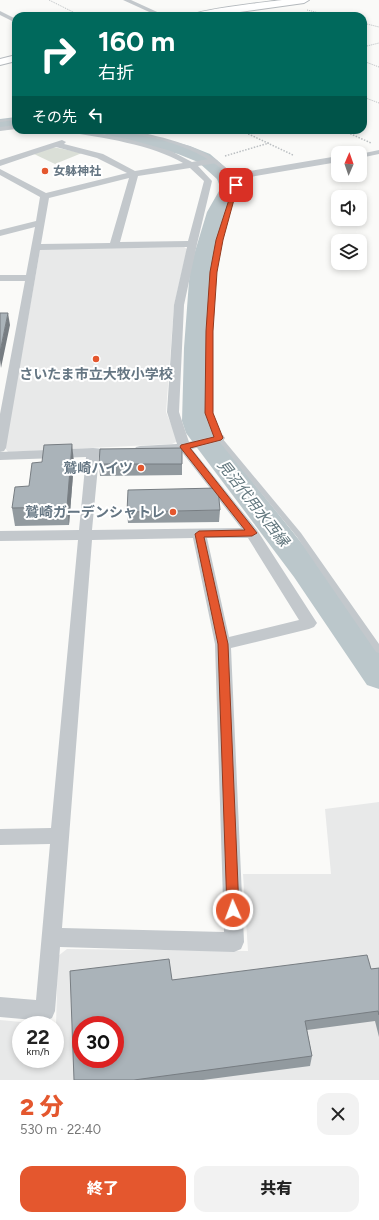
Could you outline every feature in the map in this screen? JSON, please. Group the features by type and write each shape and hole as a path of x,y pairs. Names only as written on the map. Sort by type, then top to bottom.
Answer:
{"highway":[{"path":"217,12 304,0"},
{"path":"0,62 12,59"}],"street":[{"path":"126,0 154,12"},
{"path":"0,13 12,19"},
{"path":"0,136 8,128"},
{"path":"0,163 86,134"},
{"path":"93,134 164,151 198,164 208,181 192,244 179,305 173,412 184,447 252,533 309,623 223,644"},
{"path":"54,144 100,156 114,162 134,174"},
{"path":"367,155 379,152"},
{"path":"232,177 331,160"},
{"path":"0,172 45,196 134,174 214,161"},
{"path":"114,246 134,174"},
{"path":"0,448 45,196"},
{"path":"0,222 3,232 40,222"},
{"path":"36,247 192,244"},
{"path":"0,278 30,278"},
{"path":"131,450 184,447 218,438"},
{"path":"0,456 116,451"},
{"path":"0,1007 45,1011 93,452"},
{"path":"0,536 252,533"},
{"path":"52,937 234,942 223,644 199,534"},
{"path":"0,838 60,836"}],"lane":[{"path":"0,121 12,120"},
{"path":"140,134 190,148 214,161 232,177 236,185 220,240 213,272 209,331 209,413 218,438 299,535 379,650"}],"path":[{"path":"49,0 73,12"},
{"path":"367,24 379,27"},
{"path":"367,46 379,43"},
{"path":"367,62 379,67"},
{"path":"367,99 379,104"},
{"path":"249,134 312,164"},
{"path":"351,134 373,144"},
{"path":"222,157 269,143"}],"shaded area":[{"path":"53,147 82,153 55,164 34,154"},
{"name":"さいたま市立大牧小学校","path":"184,247 187,249 174,306 166,412 178,441 172,444 8,452 5,448 40,250"},
{"path":"379,802 379,1080 0,1080 0,1020 12,1021 12,1068 64,1068 64,1016 56,1016 58,956 67,949 248,951 243,874 331,874 325,809"}],"building":[{"path":"0,313 8,313 0,352"},
{"path":"72,444 67,507 12,508 15,487 29,486 32,463 42,462 44,445"},
{"path":"182,448 182,464 99,464 100,449"},
{"path":"218,488 220,510 127,512 128,490"},
{"path":"367,955 371,969 379,968 379,1015 378,1011 305,1021 312,1056 134,1080 74,1080 74,1068 124,1068 124,1016 72,1016 72,1026 70,971 169,959 172,980"}],"waterway":[{"name":"見沼代用水西縁","path":"0,124 12,122"},
{"name":"見沼代用水西縁","path":"123,134 184,150 204,158 225,177 228,184 228,191 217,212 201,268 196,348 195,421 199,433 305,569 379,676"}],"place":[{"name":"女躰神社","path":"45,171"},
{"name":"さいたま市立大牧小学校","path":"96,359"},
{"name":"鷲崎ハイツ","path":"141,468"},
{"name":"鷲崎ガーデンシャトレ","path":"173,512"}],"route":[{"path":"233,910 223,644 199,534 252,533 184,447 218,438 209,413 209,331 213,272 220,240 236,185"}]}
